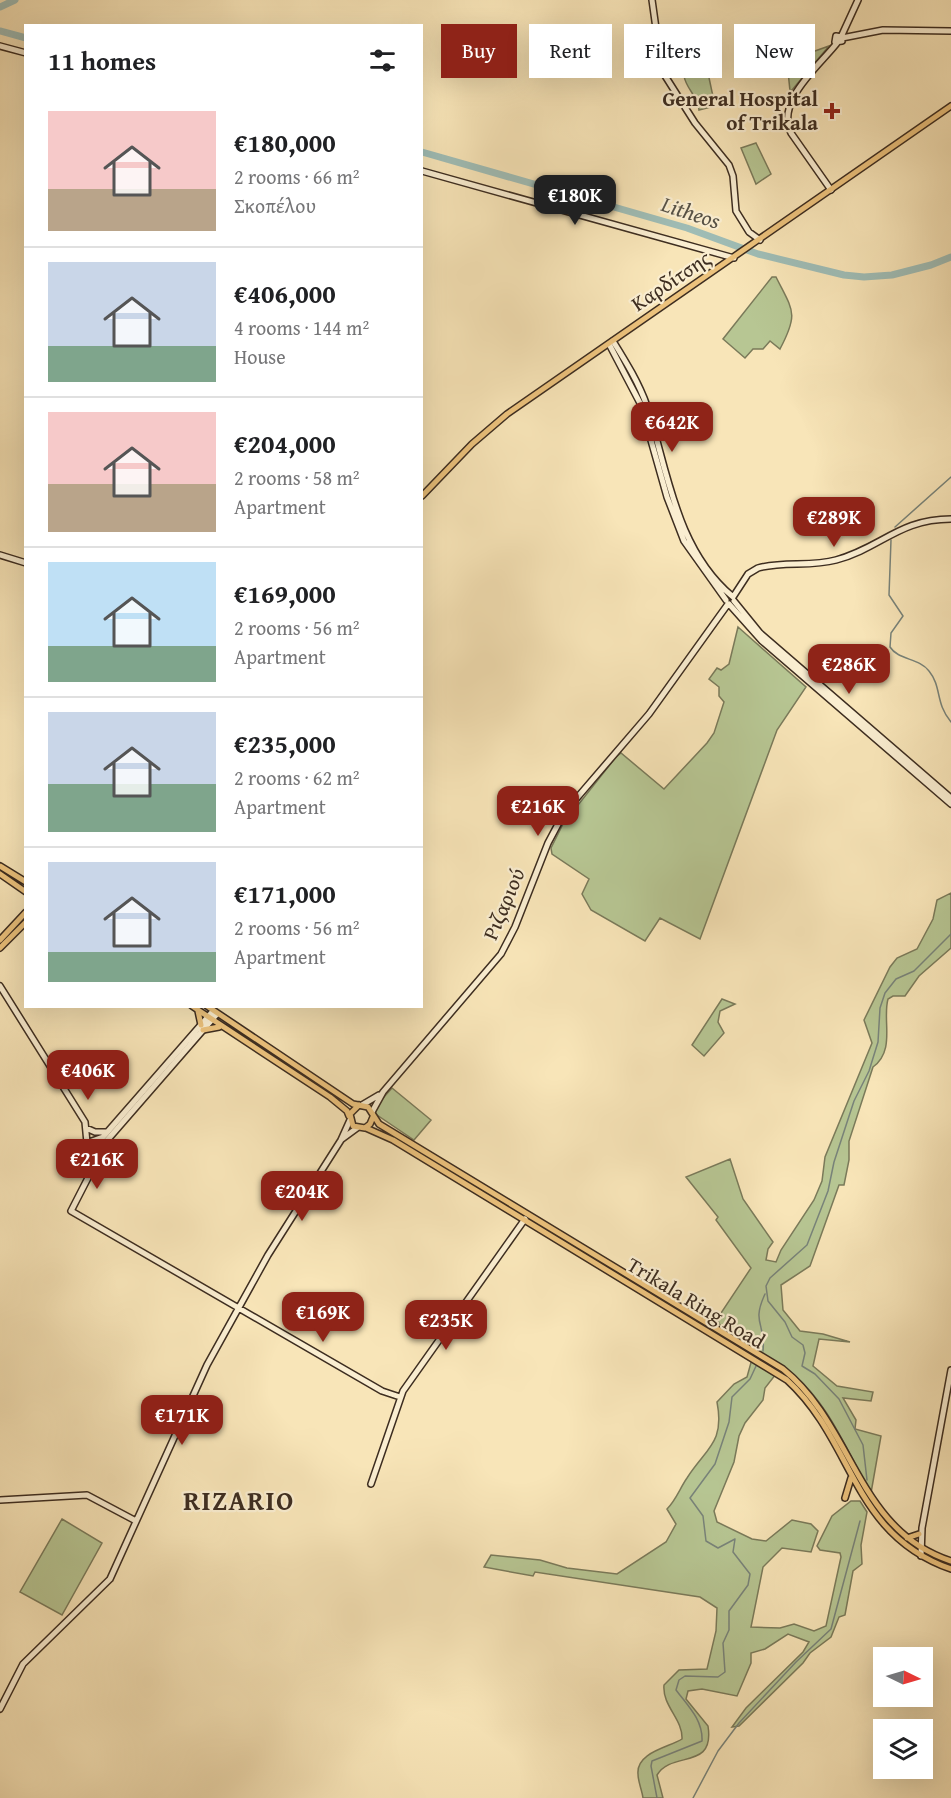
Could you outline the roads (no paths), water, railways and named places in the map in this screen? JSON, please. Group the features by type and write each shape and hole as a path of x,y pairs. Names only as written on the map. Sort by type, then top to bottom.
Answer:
{"main road":[{"name":"Καρδίτσης","path":"423,495 496,423 951,106"},
{"path":"0,866 24,881"},
{"path":"0,874 24,891"},
{"path":"0,940 24,914"},
{"path":"0,948 24,924"},
{"path":"195,1008 330,1097 347,1111 357,1128 366,1128 372,1122 372,1114"},
{"path":"195,1008 202,1027 222,1027"},
{"path":"210,1008 334,1092 360,1105 380,1124 762,1355 790,1375 824,1412 878,1509 919,1550 951,1561"},
{"path":"350,1118 353,1108 360,1105"},
{"name":"Trikala Ring Road","path":"366,1128 393,1140 525,1219 787,1380 815,1410 877,1519 919,1550 951,1569"},
{"path":"845,1498 851,1476"},
{"path":"906,1538 921,1531"}],"street":[{"path":"652,0 662,71 695,123 729,165 733,178 736,211 747,229 760,240"},
{"path":"831,190 791,133 788,123 798,89 840,39 858,0"},
{"path":"840,39 889,30 951,31"},
{"path":"0,46 24,52"},
{"path":"423,171 736,257"},
{"path":"611,342 641,405 667,497 684,541 759,638 951,804"},
{"name":"Ριζαριού","path":"372,1114 383,1092 501,954 515,927 548,843 564,813 654,708 748,574 758,568 835,560 855,553 914,523 930,519 951,519"},
{"path":"0,555 24,562"},
{"path":"730,600 760,633 951,798"},
{"path":"0,986 81,1112 89,1143 89,1178 71,1211 382,1391 400,1397"},
{"path":"89,1143 100,1139 107,1132 215,1012"},
{"path":"90,1160 202,1027"},
{"name":"Ριζαριού","path":"360,1105 383,1092"},
{"path":"0,1709 23,1664 110,1579 192,1394 238,1307 341,1140 350,1118"},
{"path":"86,1128 95,1132 107,1132"},
{"path":"341,1140 357,1128"},
{"path":"89,1143 104,1144"},
{"path":"371,1484 400,1397 525,1219"},
{"path":"919,1550 951,1370"},
{"path":"0,1500 87,1494 136,1521"}],"waterway":[{"path":"0,7 15,0"},
{"name":"Litheos","path":"0,31 24,37"},
{"name":"Litheos","path":"423,152 687,228 758,254 844,275 864,277 892,275 931,265 951,257"},
{"path":"895,527 951,477"},
{"path":"891,540 889,595 903,616 891,633 890,647 929,671 936,683 946,715 951,722"},
{"path":"867,1480 863,1445 839,1399 815,1374 802,1366 805,1353 803,1345 792,1337 785,1322 768,1301 766,1286 770,1278 807,1245 828,1191 834,1162 854,1101 869,1071 878,1042 880,1008 885,993 896,979 914,971 951,934"},
{"path":"763,1351 759,1312 765,1294"},
{"path":"657,1798 652,1761 702,1741 702,1733 697,1720 676,1690 679,1680 685,1676 718,1677 725,1672 723,1643 729,1630 729,1611 748,1585 750,1574 733,1552 735,1539 718,1548 706,1541 703,1516 690,1498 715,1464 729,1422 732,1397 750,1379 757,1364"},
{"path":"693,1798 718,1751 739,1723 796,1662 831,1629 860,1521"}],"place":[{"name":"General Hospital of Trikala","path":"832,111"}],"district":[{"name":"RIZARIO","path":"239,1501"}]}
